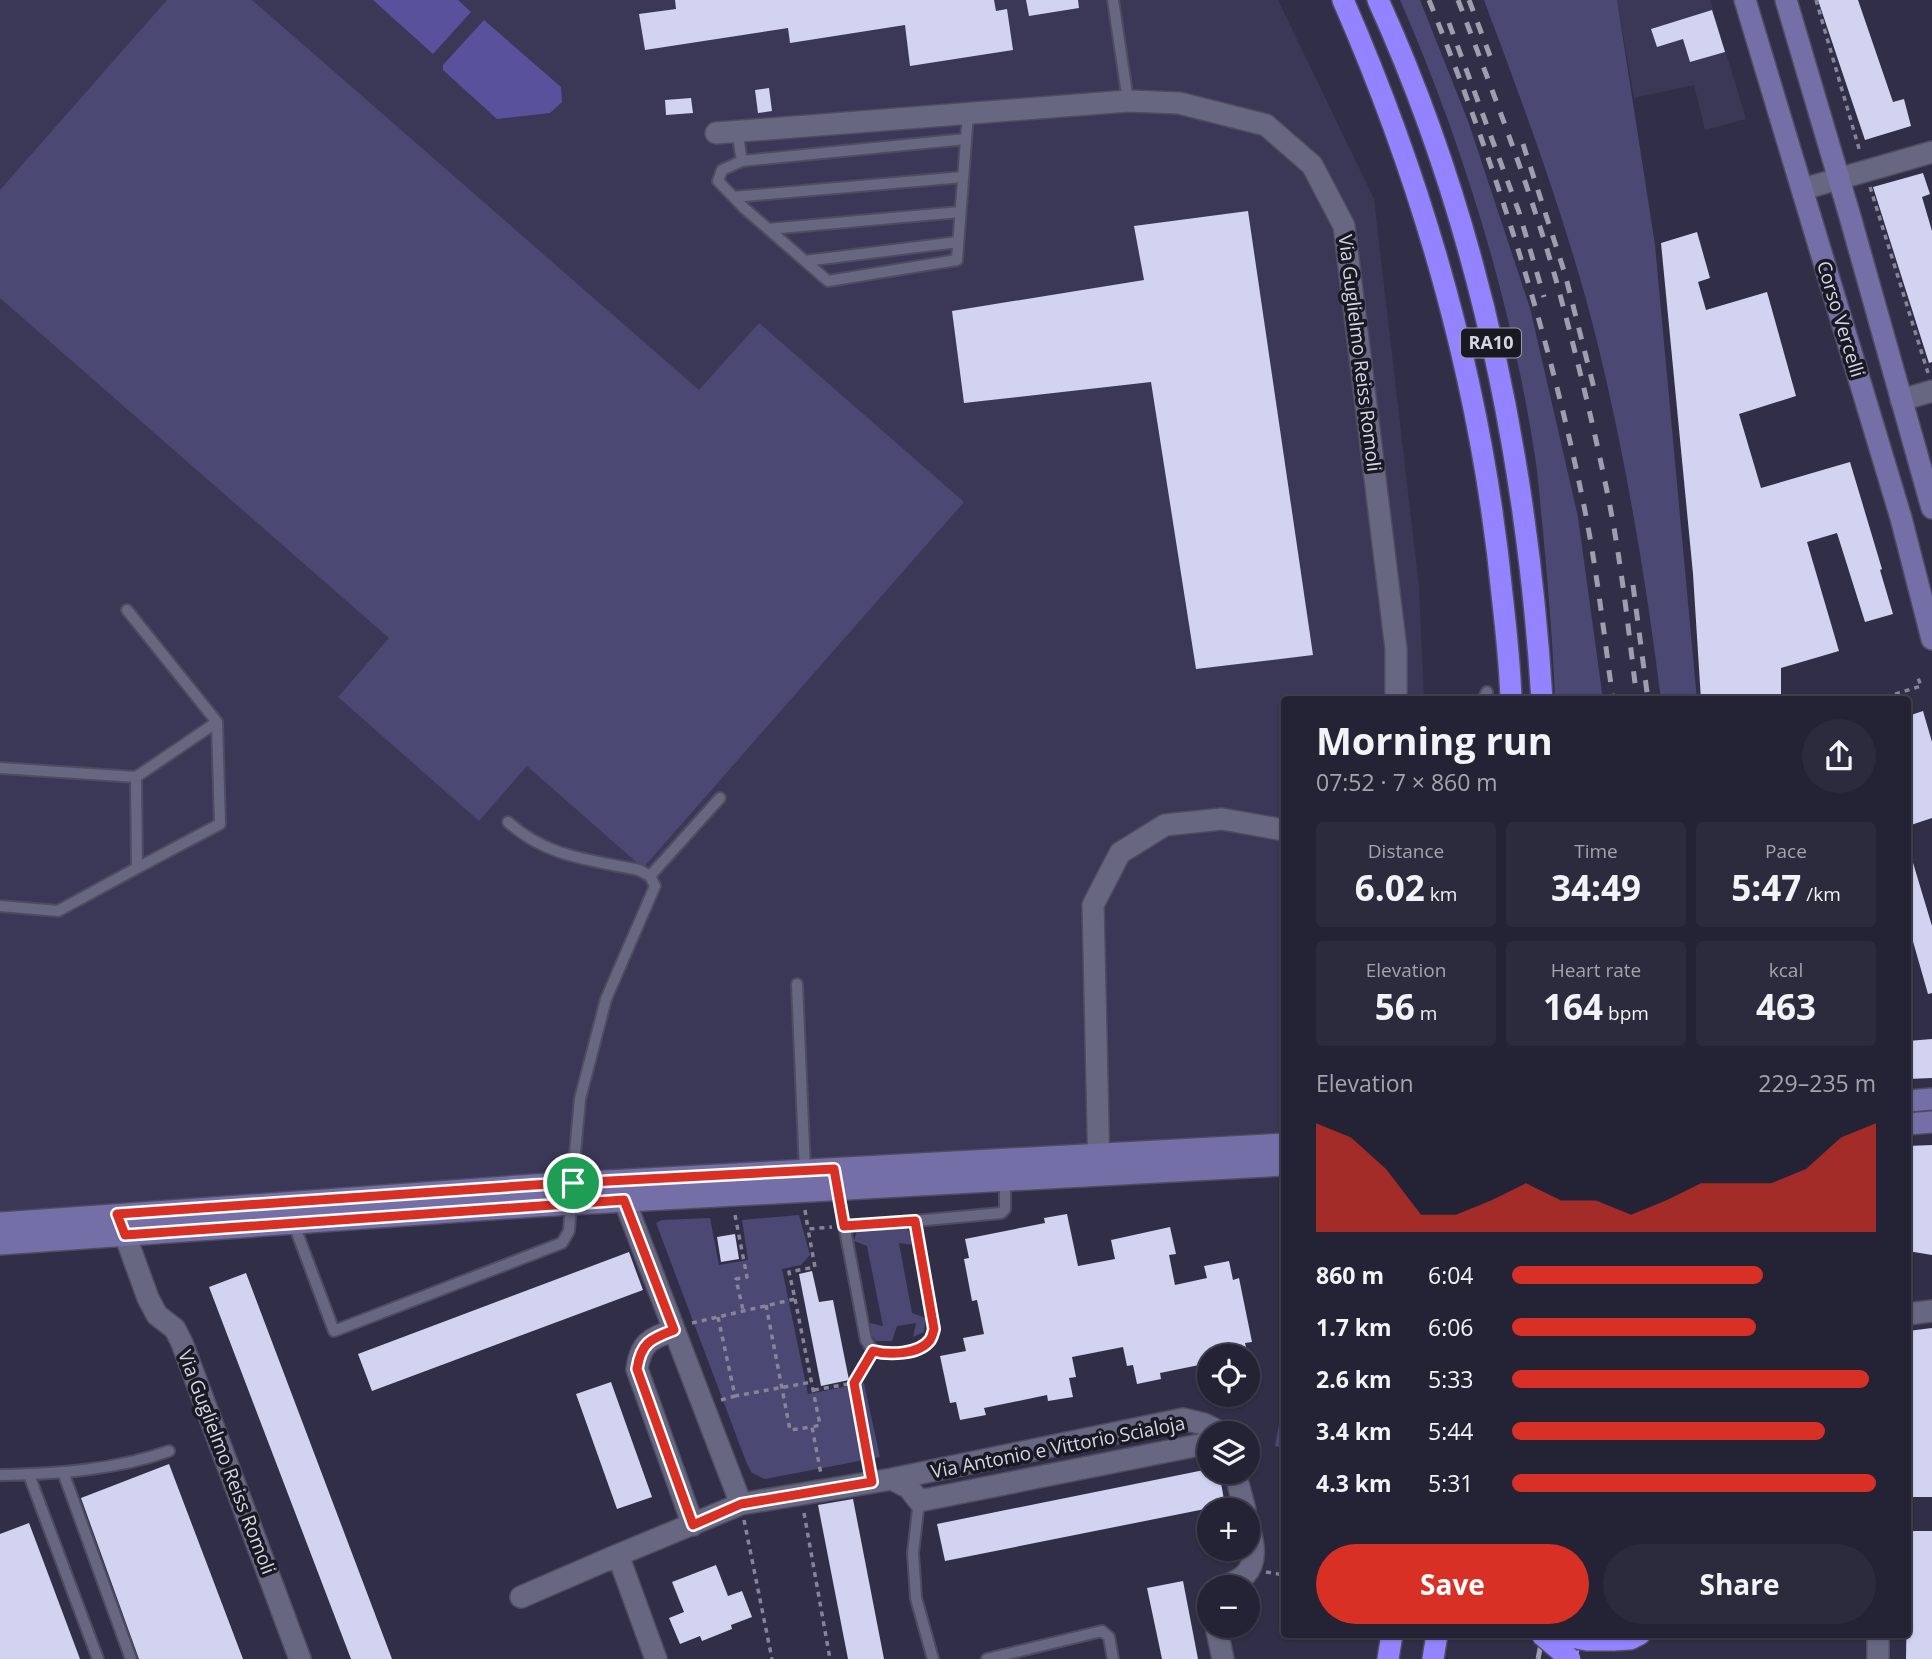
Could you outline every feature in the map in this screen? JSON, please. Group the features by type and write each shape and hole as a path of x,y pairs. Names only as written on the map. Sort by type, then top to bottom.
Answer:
{"highway":[{"name":"RA10","path":"1343,0 1389,112 1455,324 1487,477 1498,550 1511,696"},
{"name":"RA10","path":"1378,0 1440,162 1486,318 1516,460 1528,548 1542,696"},
{"path":"1388,1659 1391,1638"},
{"path":"1402,1659 1405,1638"},
{"path":"1433,1659 1436,1638"},
{"path":"1546,1638 1570,1659"},
{"path":"1580,1638 1598,1641 1632,1638"}],"main road":[{"name":"Corso Vercelli","path":"1745,0 1901,518 1931,630"},
{"name":"Corso Vercelli","path":"1786,0 1932,508"},
{"path":"1911,1101 1932,1100"},
{"path":"1911,1124 1932,1122"},
{"path":"1099,1166 1281,1144"},
{"path":"0,1223 292,1202 572,1193 624,1200 805,1190 836,1179 1099,1166 1281,1165"},
{"path":"0,1244 293,1223 572,1193 617,1180 805,1190"}],"street":[{"name":"Via Guglielmo Reiss Romoli","path":"726,132 1128,101 1179,103 1266,125 1312,165 1345,226 1396,649 1396,696"},
{"path":"1803,188 1932,152"},
{"path":"1901,400 1930,383"},
{"path":"1099,1166 1093,905 1120,853 1165,825 1222,819 1281,829"},
{"path":"617,1180 741,1504"},
{"name":"Via Guglielmo Reiss Romoli","path":"117,1214 148,1298 157,1315 175,1329 182,1343 300,1659"},
{"path":"1911,1314 1932,1311"},
{"path":"674,1330 651,1339 639,1357 637,1369 693,1525"},
{"name":"Via Antonio e Vittorio Scialoja","path":"521,1597 741,1504 882,1481 1184,1419 1197,1422"},
{"name":"Via Antonio e Vittorio Scialoja","path":"882,1481 909,1488 919,1501 1197,1445"},
{"path":"618,1555 656,1659"},
{"path":"1219,1638 1223,1659"},
{"path":"1878,1638 1878,1659"}],"lane":[{"path":"1113,0 1128,101"},
{"path":"966,139 742,161 722,170 718,181 828,281 957,260 968,113"},
{"path":"726,132 742,161"},
{"path":"733,197 964,177"},
{"path":"768,229 960,212"},
{"path":"805,261 958,242"},
{"path":"0,906 58,911 220,824 217,722 127,610"},
{"path":"0,768 136,777 217,722"},
{"path":"136,777 137,868"},
{"path":"650,876 720,798"},
{"path":"292,1202 293,1223 334,1331 562,1244 569,1231 580,1099 606,999 655,886 650,876 639,870 559,853 525,838 508,822"},
{"path":"797,984 805,1190"},
{"path":"844,1226 1001,1213 1006,1202 1005,1171"},
{"path":"836,1179 866,1340 873,1351 884,1354 916,1349 930,1341 934,1329 915,1221"},
{"path":"0,1475 63,1472 150,1458 169,1451"},
{"path":"63,1472 131,1659"},
{"path":"29,1475 98,1659"},
{"path":"919,1501 913,1553 916,1598 933,1659"},
{"path":"987,1659 1102,1631 1109,1637 1113,1659"}],"path":[{"path":"1816,0 1855,136"},
{"path":"1872,194 1930,383"},
{"path":"1889,696 1921,686 1917,675"},
{"path":"766,1305 790,1430 820,1425 789,1272 816,1267 808,1229 805,1190"},
{"path":"735,1212 747,1277 736,1279 743,1310"},
{"path":"808,1229 844,1226"},
{"path":"674,1330 695,1321 794,1299"},
{"path":"718,1316 735,1396 812,1382"},
{"path":"873,1351 854,1383 882,1481"},
{"path":"814,1391 854,1383"},
{"path":"812,1426 824,1490"},
{"path":"800,1494 830,1659"},
{"path":"741,1504 772,1659"}],"shaded area":[{"path":"0,0 1278,0 1374,199 1419,587 1424,696 1281,696 1281,1132 0,1211"},
{"path":"167,0 252,0 699,390 759,323 964,502 643,868 527,766 479,821 338,697 389,638 0,298 0,190"},
{"path":"373,0 458,0 471,12 433,54"},
{"path":"1400,0 1420,0 1468,121 1530,308 1578,517 1602,696 1555,696 1538,475 1525,399 1499,282 1482,224 1423,54"},
{"path":"1484,0 1617,0 1655,245 1697,696 1660,696 1634,520 1597,341 1560,212"},
{"path":"1617,0 1710,0 1746,119 1705,130 1694,85 1634,98"},
{"path":"484,20 561,87 562,102 550,113 497,119 443,70 443,65"},
{"path":"799,1215 810,1255 801,1265 782,1269 808,1394 864,1383 880,1457 765,1479 752,1473 747,1464 656,1223 662,1220 710,1218 719,1265 748,1260 742,1220"},
{"path":"903,1226 912,1239 912,1245 899,1243 912,1313 926,1318 924,1332 913,1337 916,1323 897,1326 892,1341 876,1341 872,1336 870,1323 883,1326 867,1246 854,1241 857,1230"},
{"path":"1281,1413 1281,1447 1275,1446"}],"building":[{"path":"675,0 994,0 996,11 1007,9 1013,50 910,66 905,25 790,43 788,28 645,50 639,14 676,9"},
{"path":"1026,0 1078,0 1079,8 1029,16"},
{"path":"1818,0 1858,0 1893,102 1904,99 1911,126 1865,140"},
{"path":"1712,10 1725,52 1690,62 1683,39 1657,47 1651,29"},
{"path":"769,88 772,111 758,113 755,90"},
{"path":"691,98 693,113 666,115 665,100"},
{"path":"1923,173 1930,194 1922,197 1932,231 1932,362 1929,363 1873,187"},
{"path":"1248,211 1313,655 1196,669 1151,382 964,403 952,311 1144,280 1134,226"},
{"path":"1697,232 1710,278 1698,282 1706,310 1767,292 1796,396 1739,414 1761,488 1850,462 1882,569 1880,570 1893,614 1865,622 1837,533 1807,542 1839,651 1781,668 1781,696 1701,696 1693,574 1661,243"},
{"path":"1923,711 1932,742 1932,818 1911,825 1911,715"},
{"path":"1911,856 1932,926 1932,993 1928,994 1911,934"},
{"path":"1932,1039 1932,1078 1911,1079 1911,1041"},
{"path":"1932,1145 1932,1255 1911,1252 1911,1146"},
{"path":"1067,1214 1078,1266 1115,1259 1111,1240 1170,1227 1176,1254 1169,1255 1175,1285 1207,1278 1204,1266 1229,1261 1233,1280 1239,1278 1252,1342 1197,1344 1197,1365 1160,1373 1161,1379 1137,1384 1133,1365 1127,1366 1123,1347 1072,1357 1076,1377 1069,1378 1073,1397 1048,1401 1047,1395 984,1408 986,1415 960,1420 956,1402 950,1403 940,1356 966,1351 963,1338 984,1334 977,1300 972,1301 964,1259 969,1258 965,1239 1045,1223 1044,1218"},
{"path":"735,1234 739,1259 721,1262 717,1237"},
{"path":"629,1252 643,1290 372,1391 358,1354"},
{"path":"812,1271 819,1302 833,1300 849,1380 821,1386 799,1274"},
{"path":"246,1273 392,1659 351,1659 209,1287"},
{"path":"1932,1328 1932,1497 1911,1497 1911,1331"},
{"path":"611,1382 652,1497 617,1509 576,1394"},
{"path":"169,1464 243,1659 139,1659 81,1498"},
{"path":"1197,1471 1197,1484 1221,1484 1224,1498 1197,1498 1197,1511 945,1561 937,1524"},
{"path":"853,1499 884,1659 848,1659 818,1505"},
{"path":"29,1523 80,1659 0,1659 0,1534"},
{"path":"1911,1531 1932,1531 1932,1659 1906,1659 1906,1638 1911,1638"},
{"path":"716,1565 728,1596 742,1591 752,1617 731,1625 732,1629 702,1641 700,1636 680,1644 669,1618 684,1612 672,1582"},
{"path":"1183,1581 1198,1659 1162,1659 1147,1588"}],"railway":[{"path":"1429,0 1498,187 1554,377 1589,530 1612,696"},
{"path":"1458,0 1534,209 1571,335 1614,526 1637,696"},
{"path":"1469,0 1490,56"},
{"path":"1449,23 1519,212 1544,297"},
{"path":"1523,144 1565,274 1596,396"},
{"path":"1633,585 1647,696"},
{"path":"1538,1659 1542,1638"},
{"path":"1575,1659 1579,1638"}],"route":[{"path":"834,1169 844,1226 915,1221 934,1329 930,1341 916,1349 884,1354 873,1351 854,1383 872,1482 741,1504 693,1525 637,1369 643,1348 651,1339 674,1330 624,1200 125,1235 117,1214 292,1202 573,1183 834,1169"}]}
